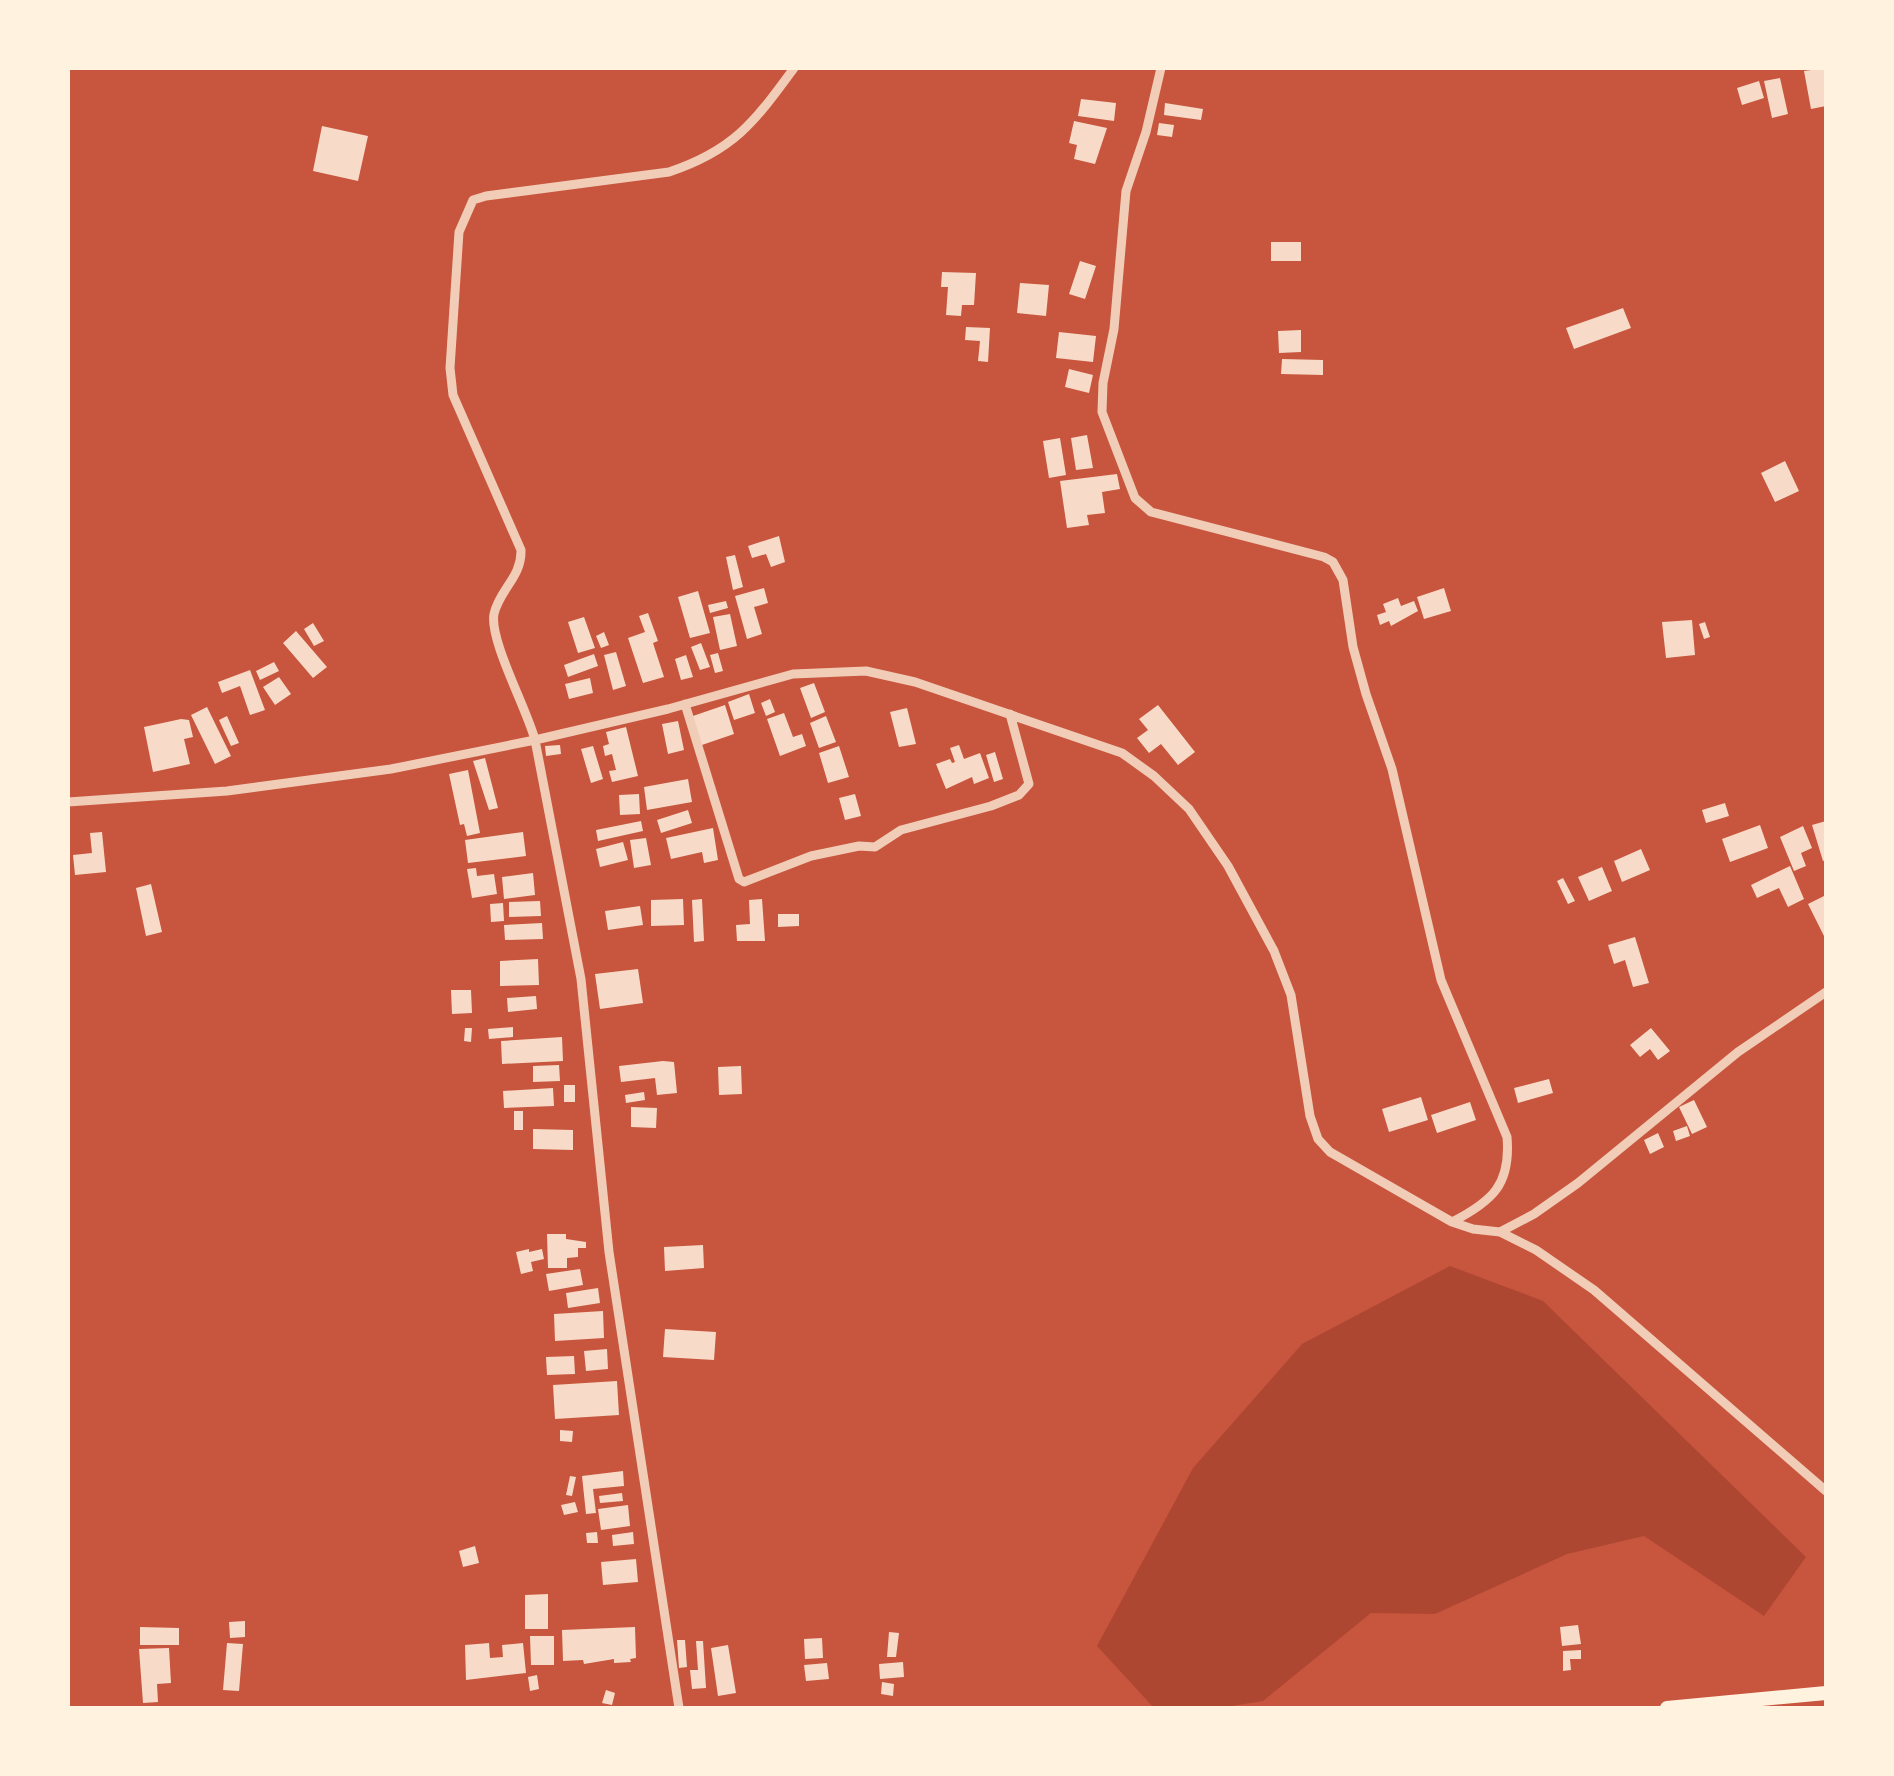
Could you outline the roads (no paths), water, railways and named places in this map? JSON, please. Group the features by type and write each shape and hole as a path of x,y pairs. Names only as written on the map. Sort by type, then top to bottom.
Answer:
{"highway":[{"path":"1667,1708 1826,1694"}],"street":[{"path":"679,1708 609,1252 581,979 535,740 493,619 497,603 522,564 521,550 454,395 450,368 458,232 473,200 486,196 669,172 695,164 744,133 794,68"},
{"path":"1161,68 1126,192 1102,412 1135,498 1150,512 1324,557 1338,569 1347,597 1353,647 1392,769 1441,980 1508,1137 1510,1162 1500,1185 1475,1210 1452,1222"},
{"path":"68,802 245,788 390,769 535,740 793,674 866,671 915,682 1122,753 1189,809 1247,899 1274,951 1292,994 1310,1116 1318,1140 1330,1152 1452,1222 1500,1232 1536,1250 1594,1290 1826,1491"},
{"path":"685,704 739,880 744,882 792,861 832,850 876,847 901,830 1019,795 1029,784 1010,714"},
{"path":"1500,1232 1578,1183 1738,1052 1826,992"}]}
